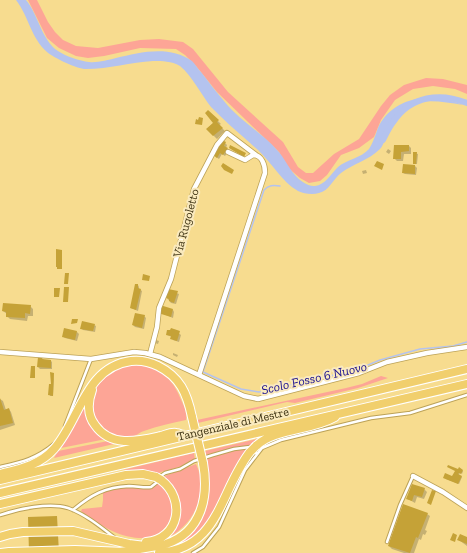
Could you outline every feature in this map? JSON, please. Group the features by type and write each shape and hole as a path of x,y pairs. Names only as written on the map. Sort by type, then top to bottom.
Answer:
{"highway":[{"path":"0,474 27,467 44,458 54,449 62,439 84,396 101,375 112,367 124,362 135,361 156,364 172,375 178,382 188,400 203,463 205,497 203,506 197,518 182,536 159,549 121,552"},
{"name":"Tangenziale di Mestre","path":"0,480 467,369"},
{"path":"94,383 90,396 90,415 94,424 106,436 116,440 131,442 175,432 185,436"},
{"name":"Tangenziale di Mestre","path":"0,493 467,384"},
{"path":"0,537 23,532 73,531 170,552 181,549 201,536 209,527 243,461 260,443 276,435 325,423 342,413"},
{"path":"0,504 126,474 143,474 158,478 169,487 176,500 177,511 172,525 163,536 153,541 130,544"},
{"path":"1,553 75,550 137,553"}],"street":[{"name":"Via Rugoletto","path":"150,354 157,326 159,308 171,279 194,189 217,146 227,133 264,163 265,175 200,375"},
{"path":"228,152 245,160 253,155 256,155"},
{"path":"0,352 91,359 134,352 150,354 160,357 244,396 258,398 359,373 387,362 427,353 467,347"},
{"path":"412,476 443,492 467,508"}],"lane":[{"path":"0,467 28,460 44,451 57,440 65,426 91,359"},
{"path":"194,553 204,547 219,527 254,451 281,440 371,418 410,413 467,395"},
{"path":"73,510 86,499 102,491 130,486 151,488 162,474 180,469 194,461 244,446 250,447 254,451"},
{"path":"387,542 412,476"},
{"path":"0,515 30,507 60,506 73,510 120,542"}],"shaded area":[{"path":"28,0 37,0 55,32 63,40 76,46 98,48 140,40 159,39 183,42 193,49 228,92 283,142 298,167 306,173 313,173 334,154 359,139 390,95 404,85 426,78 443,79 467,85 467,94 455,89 433,86 413,89 395,100 381,120 374,137 359,148 341,155 327,175 320,181 309,183 300,178 286,166 279,152 217,92 185,55 176,49 140,48 88,58 76,56 59,48 47,38"},
{"path":"132,365 150,367 164,374 174,386 184,406 186,420 170,423 128,437 121,437 112,434 99,424 95,417 92,402 97,387 105,377 112,372"},
{"path":"381,376 388,378 358,388 295,403 287,402 198,423 197,420 346,388 362,384"},
{"path":"85,400 88,414 114,442 114,444 54,458 58,451 108,441 106,439 61,448 73,428"},
{"path":"261,438 252,445 235,447 206,455 205,451"},
{"path":"249,448 240,460 209,520 199,532 187,541 172,546 192,531 204,514 208,504 209,492 207,459 231,450"},
{"path":"194,453 195,460 183,466 161,472 157,475 139,470 123,470"},
{"path":"196,464 200,475 201,487 200,498 196,509 182,528 173,535 162,540 178,514 162,477"},
{"path":"158,480 167,490 172,509 168,524 163,530 156,534 139,538 123,535 94,521 81,511 82,509 102,507 103,492 127,487 150,489 155,486"}],"water":[{"path":"16,0 26,0 34,12 48,41 61,53 73,58 95,62 145,52 165,51 183,56 192,61 230,108 271,144 297,177 304,183 312,186 322,184 338,167 366,152 371,146 381,122 398,106 419,98 441,99 463,105 430,101 421,102 403,109 389,127 382,147 376,153 341,173 326,190 317,194 303,193 287,183 258,150 211,107 180,66 164,61 95,69 82,69 72,65 47,52 37,40"}],"building":[{"path":"208,110 219,120 217,122 223,128 213,136 206,129 213,123 205,113"},
{"path":"199,117 203,118 202,125 195,124 196,119 198,120"},
{"path":"222,140 226,142 224,146 228,148 223,155 220,153 217,158 213,155"},
{"path":"230,145 246,153 244,157 229,148"},
{"path":"394,145 409,145 409,151 401,152 401,159 393,159"},
{"path":"413,152 417,152 416,164 413,164"},
{"path":"377,161 384,164 382,170 374,166"},
{"path":"223,163 234,170 232,174 224,170 221,166"},
{"path":"403,164 415,165 415,174 402,173"},
{"path":"56,249 62,250 62,269 57,269 56,267"},
{"path":"65,273 69,273 68,284 64,284"},
{"path":"143,274 150,276 149,281 142,280"},
{"path":"135,284 138,284 138,288 141,289 136,310 130,308"},
{"path":"64,287 69,287 68,302 63,302"},
{"path":"54,288 60,288 59,297 54,297"},
{"path":"168,289 178,291 174,303 166,298"},
{"path":"3,303 31,305 30,314 25,313 25,318 6,317 6,312 2,311"},
{"path":"160,305 173,309 171,317 158,313"},
{"path":"135,313 145,315 142,328 132,325"},
{"path":"72,319 78,319 77,323 71,324"},
{"path":"82,321 95,324 93,331 80,329"},
{"path":"64,328 77,331 75,340 62,337"},
{"path":"171,328 180,331 177,341 170,339 171,336 166,335 167,330 170,330"},
{"path":"38,357 51,360 51,368 37,367"},
{"path":"31,366 35,366 35,378 30,378"},
{"path":"50,372 54,373 53,396 48,395 49,384 51,384"},
{"path":"0,398 4,410 9,408 13,423 0,426"},
{"path":"448,465 458,469 459,467 463,470 461,474 458,474 462,476 458,484 443,478 445,473 452,476 455,471 447,467"},
{"path":"412,484 425,488 422,497 414,495 412,501 406,499"},
{"path":"432,490 436,491 431,505 427,503"},
{"path":"403,504 428,513 410,553 388,546"},
{"path":"57,516 59,553 29,553 28,517"},
{"path":"453,533 457,535 455,542 450,540"},
{"path":"460,534 467,537 467,544 457,540"}],"waterway":[{"path":"383,140 401,113 417,101 437,97 467,103"},
{"name":"Scolo Fosso 6 Nuovo","path":"280,186 271,186 264,190 203,372 241,389 259,392 356,370 380,360 420,349 453,346 467,342"}]}
